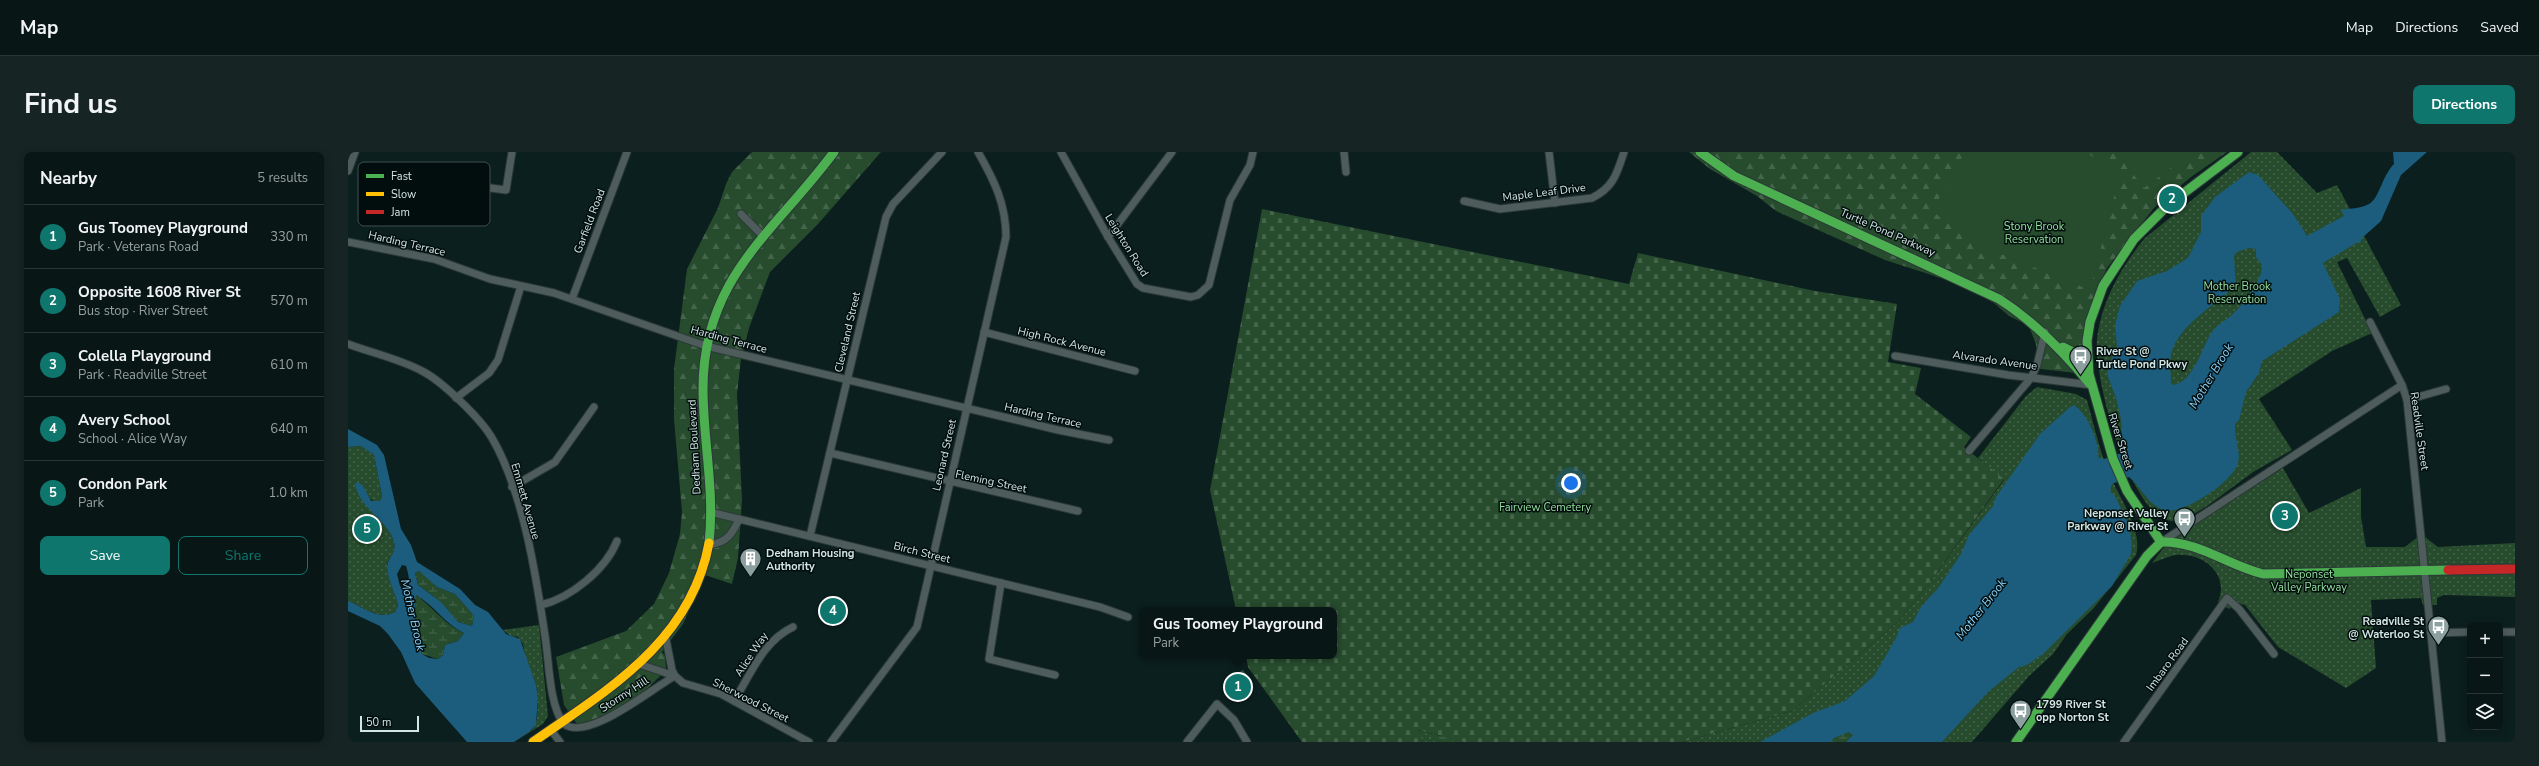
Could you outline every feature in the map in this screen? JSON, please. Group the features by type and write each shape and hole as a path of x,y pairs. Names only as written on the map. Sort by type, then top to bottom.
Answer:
{"main road":[{"name":"Dedham Boulevard","path":"533,742 639,664 666,639 680,619 690,599 709,545 710,512 703,384 706,346 713,317 724,291 741,262 801,194 834,152"},
{"name":"Turtle Pond Parkway","path":"1700,152 1734,176 1987,292 2014,308 2059,345 2092,385"},
{"name":"River Street","path":"2161,542 2124,484 2111,453 2092,385 2087,359 2088,333 2093,310 2115,264 2129,244 2156,215 2238,152"},
{"name":"Turtle Pond Parkway","path":"2059,345 2087,359"},
{"path":"2018,741 2137,573 2147,556 2161,542 2189,544 2244,569 2263,574 2515,569"}],"street":[{"path":"348,171 355,152"},
{"path":"490,188 506,190 512,152"},
{"name":"Garfield Road","path":"572,299 627,152"},
{"name":"Cleveland Street","path":"810,536 886,217 893,204 942,152"},
{"name":"Leonard Street","path":"831,742 882,672 914,634 1004,248 1006,224 998,190 978,152"},
{"name":"Leighton Road","path":"1061,152 1132,278 1143,288 1191,297 1198,295 1209,285 1230,200 1250,165 1254,152"},
{"path":"1108,237 1172,152"},
{"path":"1344,152 1346,172"},
{"path":"1549,152 1556,203"},
{"name":"Maple Leaf Drive","path":"1464,201 1500,209 1592,198 1603,193 1615,180 1624,152"},
{"path":"741,214 763,236"},
{"name":"Harding Terrace","path":"348,242 434,259 483,277 572,299 706,346 966,408 1109,440"},
{"path":"456,398 490,373 498,360 521,286"},
{"path":"2370,322 2402,385"},
{"name":"High Rock Avenue","path":"984,332 1135,371"},
{"path":"1969,451 2031,378 2037,365 2045,332"},
{"name":"Emmett Avenue","path":"348,344 417,368 433,378 456,398 492,438 512,487 540,605 556,708 562,722"},
{"name":"Alvarado Avenue","path":"1895,356 2031,378 2092,385"},
{"name":"Readville Street","path":"2161,542 2402,385 2407,400 2442,742"},
{"path":"2407,400 2446,389"},
{"path":"512,487 555,462 594,407"},
{"name":"Fleming Street","path":"830,454 948,483 1078,511"},
{"name":"Birch Street","path":"710,512 1100,607 1128,617"},
{"path":"709,545 720,543 729,538 739,519"},
{"path":"540,605 554,601 590,578 611,553 617,541"},
{"path":"1002,583 989,659 1055,675"},
{"name":"Imbaro Road","path":"2124,742 2227,598 2237,606 2274,654"},
{"name":"Alice Way","path":"734,701 769,643 778,634 793,626"},
{"path":"2431,633 2467,632"},
{"path":"2503,632 2515,632"},
{"path":"666,639 675,676"},
{"name":"Sherwood Street","path":"639,664 675,676 683,683 713,691 809,742"},
{"name":"Stormy Hill","path":"562,722 566,726 573,727 604,720 675,676"},
{"path":"1187,742 1217,704 1234,720 1247,742"},
{"path":"551,730 560,742"}],"green space":[{"path":"752,152 881,152 818,224 770,272 749,328 741,359 737,394 742,500 738,558 732,584 705,575 683,624 662,652 665,656 666,668 659,677 649,687 614,711 601,717 577,724 564,705 556,657 626,631 654,604 669,573 680,534 682,512 674,419 674,369 687,269 718,208 726,184 732,172"},
{"name":"Stony Brook Reservation","path":"1689,152 2227,152 2191,177 2154,208 2107,268 2093,298 2085,374 2032,368 2037,357 2037,351 2035,341 2028,325 2009,316 1994,303 1976,293 1944,279 1885,260 1776,211 1757,196 1710,169"},
{"path":"1965,152 2085,152 2120,174 2090,290 1979,245 1932,211"},
{"path":"2116,152 2192,152 2144,188"},
{"name":"Mother Brook Reservation","path":"2251,152 2277,152 2317,193 2337,185 2401,305 2380,317 2347,258 2337,262 2372,333 2332,351 2259,399 2292,450 2255,471 2192,515 2173,521 2157,514 2142,497 2129,473 2117,443 2101,383 2097,358 2099,326 2108,299 2120,273 2145,238"},
{"name":"Fairview Cemetery","path":"1262,209 1629,284 1638,253 1815,291 1897,304 1888,362 1921,368 1915,394 1971,437 1964,447 2004,479 1927,586 1898,622 1792,711 1682,742 1464,742 1418,730 1423,742 1302,742 1248,667 1247,659 1337,659 1337,607 1235,607 1210,490"},
{"path":"2037,387 2076,394 2087,400 2106,466 2127,510 2136,534 2136,555 2093,609 2067,634 2053,654 2029,676 1972,742 1682,742 1792,711 1898,622 1927,586 2004,480 1978,458 2026,396"},
{"path":"361,446 374,455 382,496 380,501 377,502 369,498 363,486 356,489 360,496 387,528 391,534 395,546 387,567 398,606 395,612 383,615 371,612 348,601 348,447"},
{"name":"Neponset Valley Parkway","path":"2283,468 2309,513 2361,488 2361,517 2366,547 2405,547 2419,536 2425,537 2438,547 2515,543 2515,597 2444,595 2437,598 2437,605 2423,605 2421,598 2371,600 2376,668 2346,688 2278,647 2245,605 2237,603 2229,609 2218,602 2221,592 2220,582 2212,567 2204,561 2196,557 2176,555 2152,563 2169,541"},
{"path":"419,571 426,575 437,587 455,594 474,616 472,626 458,622 433,596 418,585 415,573"},
{"path":"416,595 445,621 457,630 464,633 458,641 445,645 443,655 438,659 422,654 415,626"},
{"path":"539,625 548,716 543,724 514,742 533,729 537,719 538,698 536,685 526,660 523,644 518,637 511,636 502,630"},
{"path":"1243,670 1253,683 1228,699 1223,691 1240,680 1237,673"},
{"path":"1417,730 1464,742 1423,742"},
{"path":"1849,732 1853,735 1846,742 1831,742 1834,738"},
{"path":"1446,733 1481,742 1435,742 1436,738"}],"water":[{"name":"Mother Brook","path":"2393,152 2427,152 2401,175 2381,221 2362,238 2360,243 2358,242 2323,263 2340,299 2339,312 2262,361 2259,373 2246,392 2239,420 2235,424 2239,458 2234,470 2227,479 2206,496 2183,508 2172,510 2158,508 2129,477 2112,484 2110,491 2115,496 2128,523 2132,543 2131,554 2112,586 2043,654 2027,665 2019,667 1988,692 1942,742 1846,742 1853,735 1849,732 1834,738 1831,742 1760,742 1813,713 1845,701 1874,676 1895,640 1900,628 1913,622 1921,607 1939,587 1961,554 1969,535 1993,506 1996,497 2040,434 2070,407 2074,405 2079,409 2090,424 2095,437 2099,458 2104,459 2121,453 2121,419 2116,398 2108,377 2107,368 2117,348 2115,325 2120,306 2137,281 2167,271 2188,258 2201,232 2201,216 2215,197 2249,172 2258,175 2293,214 2307,236 2344,216 2341,210 2362,207 2369,204 2375,197 2386,175 2394,164","holes":["2249,248 2256,249 2256,257 2262,265 2256,285 2236,312 2218,325 2212,332 2192,371 2187,377 2173,385 2171,383 2170,361 2175,343 2190,324 2236,285 2234,256 2237,252"]},
{"name":"Mother Brook","path":"348,429 377,445 384,455 401,529 411,545 417,562 460,589 475,605 488,612 506,634 520,639 536,685 538,698 536,725 529,732 514,742 467,742 415,683 401,652 388,634 380,626 348,611 348,601 371,612 383,615 395,612 398,606 387,568 387,564 395,546 394,542 386,527 362,500 355,484 358,482 363,486 371,501 380,501 382,496 374,455 361,446 348,447","holes":["402,565 406,566 409,580 409,593 406,594 400,586 397,574","419,571 437,587 455,594 474,616 472,626 458,622 441,602 418,585 415,573","416,595 451,625 464,633 458,641 445,645 443,655 438,659 429,658 422,654 415,626"]}],"traffic: fast":[{"path":"709,543 711,504 703,389 706,350 715,316 729,286 746,259 834,152"},
{"path":"1700,152 1734,176 1999,299 2025,317 2048,338 2090,384"},
{"path":"2161,542 2127,491 2113,459 2089,374 2087,341 2090,322 2103,286 2134,239 2168,205 2238,152"},
{"path":"2063,347 2087,359"},
{"path":"2161,542 2188,545 2263,574 2448,570"},
{"path":"2016,742 2147,556 2161,542"}],"traffic: slow":[{"path":"533,742 617,682 643,659 665,635 685,608 699,578 709,543"}],"traffic: jam":[{"path":"2448,570 2515,569"}],"place":[{"name":"Opposite 1608 River St","path":"2172,199"},
{"name":"River St @ Turtle Pond Pkwy","path":"2081,376"},
{"name":"Colella Playground","path":"2285,516"},
{"name":"Condon Park","path":"367,529"},
{"name":"Neponset Valley Parkway @ River St","path":"2184,538"},
{"name":"Dedham Housing Authority","path":"751,578"},
{"name":"Avery School","path":"833,611"},
{"name":"Readville St @ Waterloo St","path":"2439,646"},
{"name":"Gus Toomey Playground","path":"1238,687"},
{"name":"1799 River St opp Norton St","path":"2020,730"}]}
